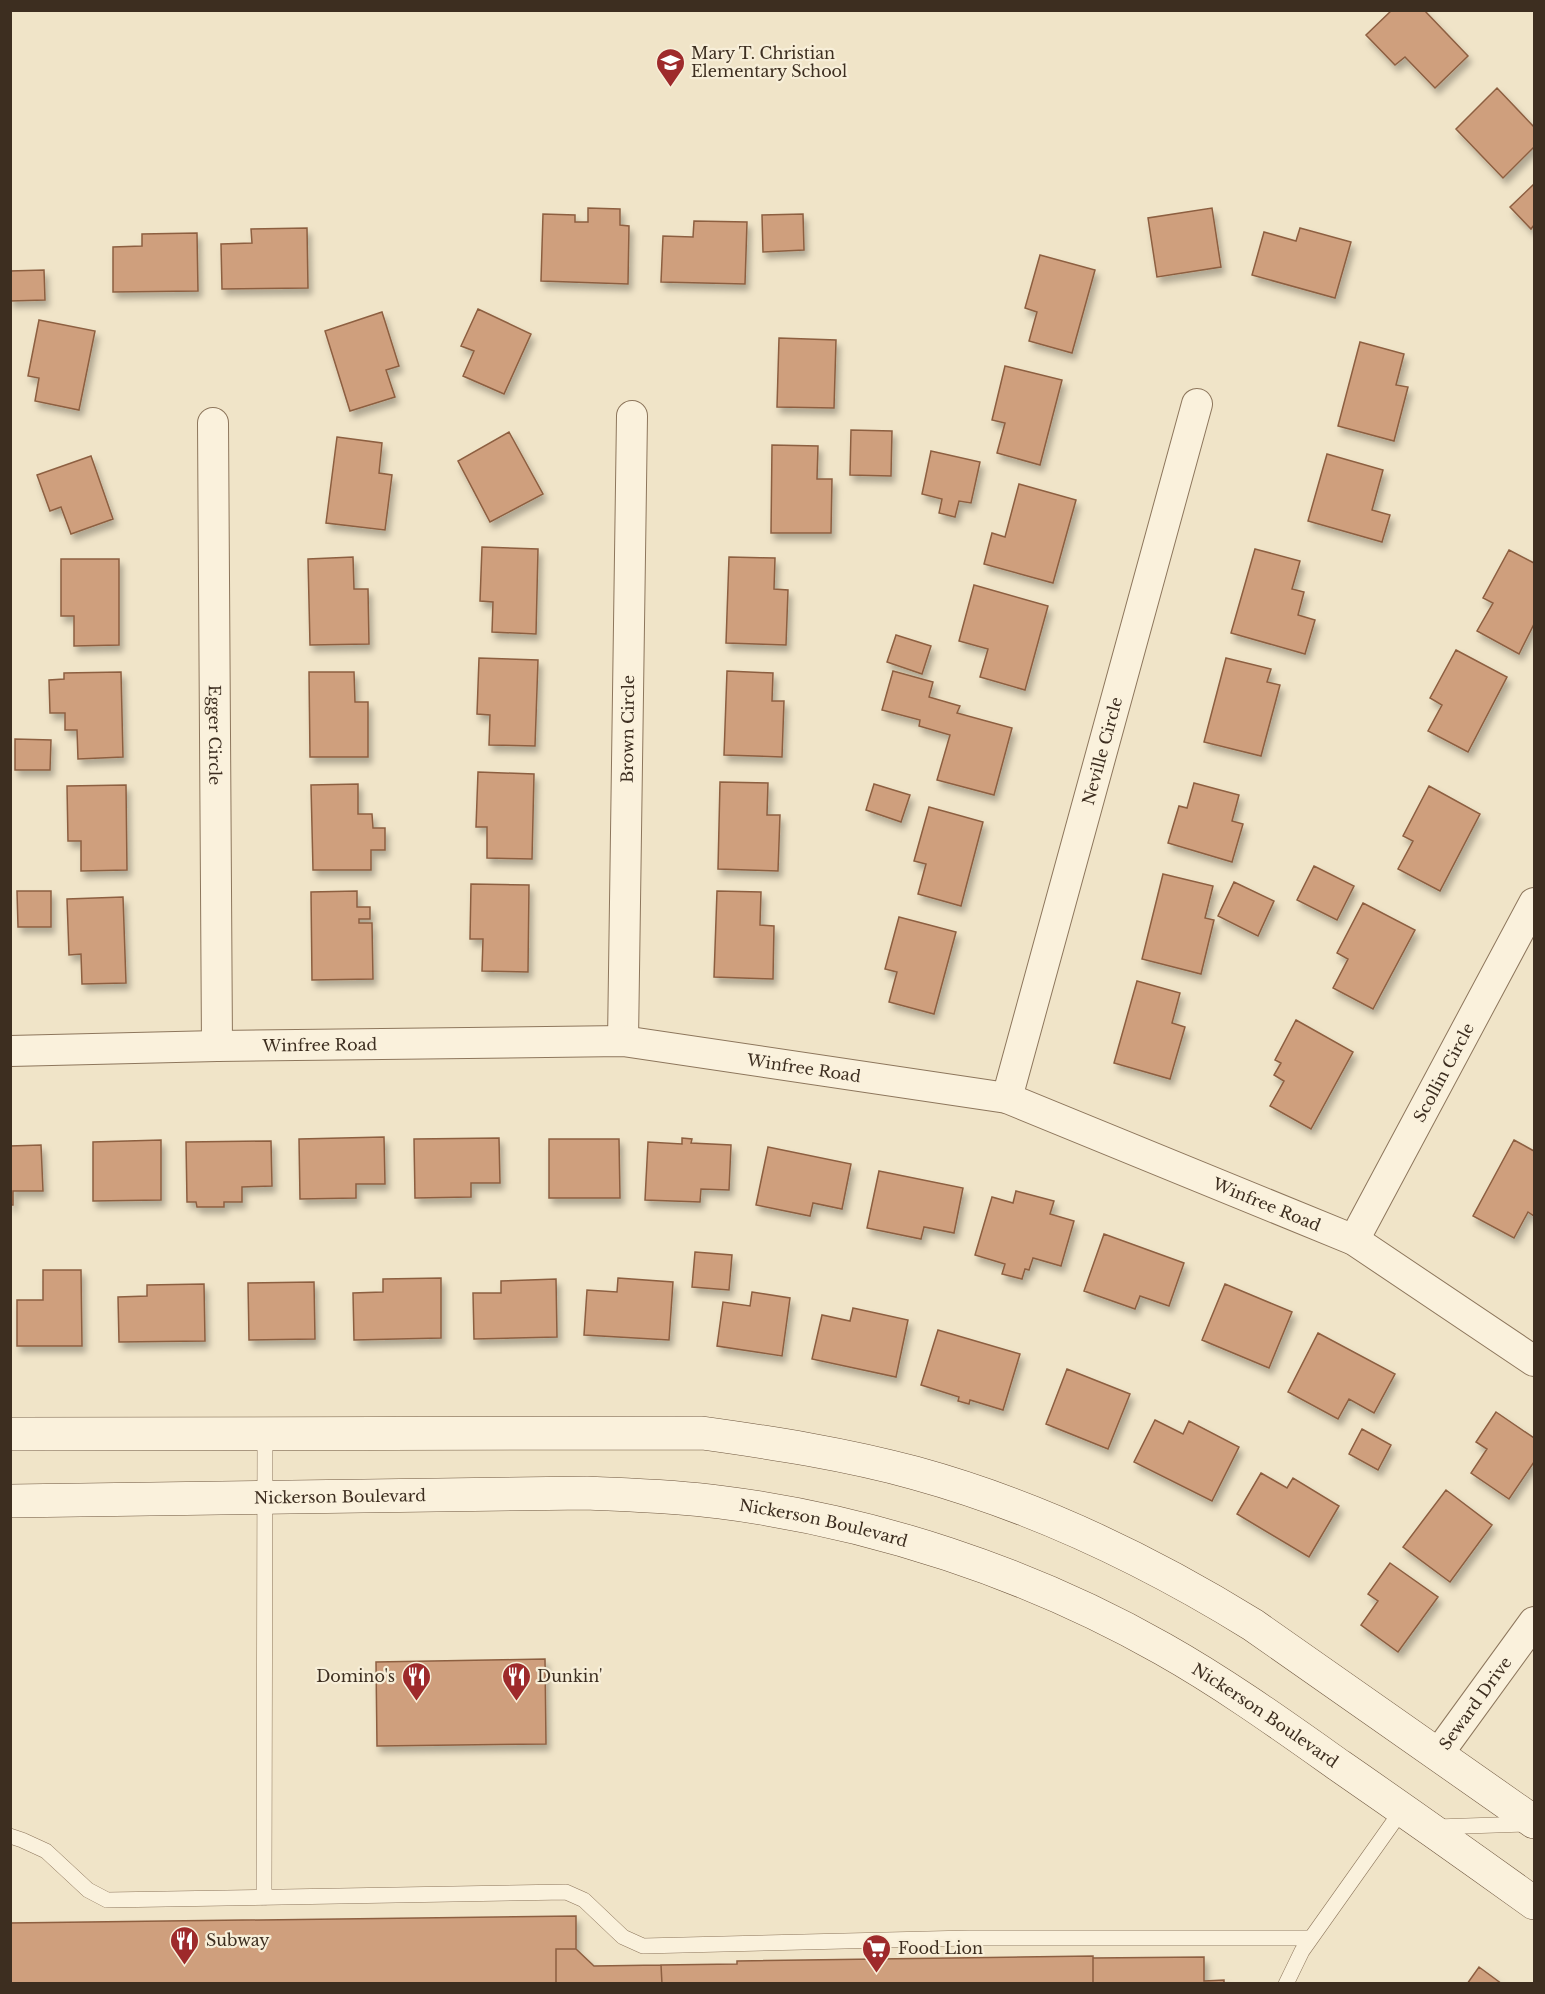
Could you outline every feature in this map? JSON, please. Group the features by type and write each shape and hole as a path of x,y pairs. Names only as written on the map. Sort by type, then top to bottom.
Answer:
{"street":[{"name":"Neville Circle","path":"1007,1098 1197,404"},
{"name":"Brown Circle","path":"623,1041 632,416"},
{"name":"Egger Circle","path":"213,423 217,1046"},
{"name":"Scollin Circle","path":"1354,1240 1534,903"},
{"name":"Winfree Road","path":"10,1051 623,1041 1007,1098 1354,1240 1534,1361"},
{"path":"10,1434 702,1433 803,1447 916,1473 994,1498 1055,1522 1157,1569 1253,1625 1534,1823"},
{"name":"Nickerson Boulevard","path":"10,1501 587,1493 655,1495 720,1502 853,1527 979,1565 1103,1618 1162,1648 1218,1681 1534,1903"},
{"name":"Seward Drive","path":"1438,1755 1534,1622"}],"lane":[{"path":"264,1898 265,1433"},
{"path":"1286,1983 1311,1938 1415,1818 1534,1823"},
{"path":"10,1836 22,1839 46,1851 88,1890 107,1900 566,1892 584,1900 623,1937 643,1946 969,1938 1311,1938"}],"building":[{"path":"1392,10 1424,10 1468,56 1435,88 1405,57 1395,65 1366,35"},
{"path":"1497,88 1534,127 1534,147 1503,178 1456,129"},
{"path":"1534,184 1534,225 1531,229 1510,207"},
{"path":"588,208 620,209 620,225 629,226 628,284 541,281 543,214 575,215 575,222 588,222"},
{"path":"1212,208 1221,267 1157,277 1148,218"},
{"path":"803,214 804,250 763,252 762,215"},
{"path":"694,221 747,222 745,284 661,282 663,236 693,237"},
{"path":"307,228 308,288 222,289 221,244 252,243 251,229"},
{"path":"1300,228 1351,242 1335,298 1252,275 1264,232 1296,241"},
{"path":"197,233 198,291 113,292 113,247 142,246 142,234"},
{"path":"1040,255 1095,270 1072,353 1029,341 1037,312 1025,308"},
{"path":"44,270 45,300 10,301 10,271"},
{"path":"478,309 531,334 504,394 463,376 474,351 461,346"},
{"path":"382,312 399,366 386,370 395,397 350,411 325,331"},
{"path":"39,320 95,331 79,410 35,401 39,378 28,376"},
{"path":"779,338 836,340 834,408 777,407"},
{"path":"1360,342 1404,354 1396,385 1408,387 1394,441 1338,426"},
{"path":"1005,366 1062,380 1040,465 997,453 1005,423 992,420"},
{"path":"851,430 892,431 891,476 850,475"},
{"path":"509,432 543,494 490,522 458,461"},
{"path":"337,437 382,443 379,473 392,475 385,530 326,523"},
{"path":"772,445 818,446 817,479 832,479 831,533 771,533"},
{"path":"931,451 980,462 971,503 959,501 955,517 939,513 942,499 922,494"},
{"path":"1327,454 1383,470 1372,510 1390,515 1382,542 1308,521"},
{"path":"91,456 113,519 71,534 61,507 50,511 37,475"},
{"path":"1019,484 1076,500 1053,583 984,564 992,533 1005,537"},
{"path":"482,547 538,549 536,634 492,632 493,602 480,601"},
{"path":"1255,549 1300,561 1292,589 1304,592 1298,615 1315,620 1305,654 1231,633"},
{"path":"1509,550 1534,563 1534,624 1519,654 1477,631 1493,603 1483,598"},
{"path":"353,557 354,589 368,589 369,644 310,645 308,559"},
{"path":"729,557 775,558 774,589 788,590 786,645 726,643"},
{"path":"61,559 119,559 119,645 74,646 74,616 61,616"},
{"path":"974,585 1048,606 1025,690 980,677 988,649 959,641"},
{"path":"896,635 931,646 922,674 887,662"},
{"path":"1456,650 1507,677 1468,752 1428,731 1442,705 1430,698"},
{"path":"479,658 538,660 535,746 489,745 490,715 477,714"},
{"path":"1226,658 1271,669 1267,682 1280,685 1261,756 1204,742"},
{"path":"727,671 773,673 772,701 784,701 782,757 724,755"},
{"path":"893,671 933,682 929,697 960,706 957,713 1012,728 994,795 937,780 950,735 919,726 920,720 882,710"},
{"path":"121,672 123,757 78,759 77,730 65,730 65,713 50,713 49,680 64,679 64,673"},
{"path":"309,672 354,672 355,702 368,702 368,757 310,757"},
{"path":"15,739 51,740 50,770 15,770"},
{"path":"478,772 534,774 532,859 487,858 487,827 476,827"},
{"path":"720,782 768,783 767,815 780,815 778,871 718,869"},
{"path":"1194,783 1239,795 1232,821 1243,824 1232,862 1168,843 1179,806 1187,808"},
{"path":"358,784 358,814 372,814 373,828 385,828 385,850 371,850 371,870 313,870 311,785"},
{"path":"874,784 910,795 901,822 866,810"},
{"path":"126,785 127,870 81,871 81,841 68,841 67,786"},
{"path":"1429,786 1480,814 1440,891 1398,869 1413,841 1403,836"},
{"path":"929,807 983,822 961,906 918,894 926,864 914,861"},
{"path":"1314,866 1354,886 1337,920 1297,900"},
{"path":"1163,874 1213,886 1205,918 1214,920 1201,974 1142,959"},
{"path":"1234,882 1274,901 1258,936 1218,916"},
{"path":"471,884 529,885 528,972 482,971 483,939 470,939"},
{"path":"17,891 51,891 51,927 18,927"},
{"path":"357,891 357,907 370,907 370,919 359,919 359,923 372,923 373,979 312,980 311,892"},
{"path":"717,891 761,892 760,925 774,926 773,979 714,977"},
{"path":"123,897 126,983 82,984 81,954 69,955 67,899"},
{"path":"1363,903 1415,930 1373,1009 1333,988 1348,959 1337,953"},
{"path":"899,917 956,932 934,1014 889,1002 897,972 885,969"},
{"path":"1137,981 1180,993 1172,1023 1185,1027 1170,1079 1114,1063"},
{"path":"1296,1020 1353,1052 1311,1129 1270,1106 1284,1081 1274,1075 1281,1063 1275,1060"},
{"path":"384,1137 385,1184 356,1184 356,1198 300,1199 299,1139"},
{"path":"499,1138 500,1183 471,1183 471,1197 415,1198 414,1139"},
{"path":"682,1138 692,1139 691,1143 731,1145 729,1190 701,1189 700,1202 645,1200 648,1142 682,1144"},
{"path":"549,1139 619,1139 620,1198 549,1198"},
{"path":"161,1140 161,1200 93,1201 93,1142"},
{"path":"1514,1140 1534,1151 1534,1216 1528,1212 1514,1238 1473,1216"},
{"path":"271,1141 272,1186 242,1187 242,1202 224,1202 224,1207 197,1207 196,1202 187,1202 186,1142"},
{"path":"41,1145 43,1191 13,1191 13,1205 10,1205 10,1146"},
{"path":"768,1147 851,1164 842,1209 813,1203 810,1216 756,1205"},
{"path":"879,1171 963,1188 954,1233 924,1227 921,1239 867,1228"},
{"path":"1016,1191 1054,1201 1050,1214 1074,1221 1061,1266 1033,1258 1029,1270 1025,1269 1022,1279 1002,1274 1005,1264 975,1255 992,1197 1013,1203"},
{"path":"1104,1234 1184,1263 1169,1306 1140,1296 1135,1309 1084,1291"},
{"path":"695,1252 732,1255 729,1290 692,1287"},
{"path":"43,1270 81,1270 82,1346 17,1346 17,1300 43,1300"},
{"path":"441,1278 441,1338 354,1340 353,1293 383,1292 383,1279"},
{"path":"618,1278 673,1282 669,1340 584,1335 587,1290 617,1292"},
{"path":"556,1279 557,1337 474,1339 473,1293 501,1293 501,1281"},
{"path":"314,1282 315,1339 249,1340 248,1283"},
{"path":"204,1284 205,1341 119,1342 118,1297 147,1296 147,1285"},
{"path":"1225,1284 1292,1312 1269,1368 1202,1340"},
{"path":"752,1292 790,1298 782,1356 717,1346 723,1302 750,1306"},
{"path":"853,1308 908,1320 896,1377 812,1359 822,1315 850,1321"},
{"path":"938,1330 1020,1354 1003,1410 970,1400 969,1404 958,1401 959,1397 921,1385"},
{"path":"1318,1333 1395,1374 1374,1413 1349,1399 1338,1419 1288,1392"},
{"path":"1067,1369 1130,1394 1108,1449 1046,1424"},
{"path":"1496,1412 1534,1438 1534,1462 1509,1499 1471,1473 1487,1449 1476,1442"},
{"path":"1155,1420 1183,1434 1189,1421 1239,1447 1212,1501 1134,1462"},
{"path":"1362,1429 1391,1445 1378,1470 1349,1454"},
{"path":"1261,1473 1287,1488 1293,1478 1339,1506 1309,1557 1237,1514"},
{"path":"1446,1490 1492,1525 1450,1582 1403,1547"},
{"path":"1390,1563 1438,1597 1398,1652 1361,1625 1378,1601 1368,1594"},
{"path":"545,1659 546,1744 377,1746 376,1662"},
{"path":"576,1916 576,1949 556,1949 556,1984 10,1984 10,1923"},
{"path":"556,1949 576,1949 594,1966 661,1965 662,1984 556,1984"},
{"name":"Food Lion","path":"1093,1956 1093,1984 662,1984 661,1965 737,1964 737,1961"},
{"path":"1204,1957 1204,1981 1224,1980 1224,1984 1093,1984 1093,1958"},
{"path":"1479,1967 1502,1984 1467,1984"}],"place":[{"name":"Mary T. Christian Elementary School","path":"670,88"},
{"name":"Domino's","path":"416,1702"},
{"name":"Dunkin'","path":"516,1702"},
{"name":"Subway","path":"185,1966"},
{"name":"Food Lion","path":"877,1974"}]}
